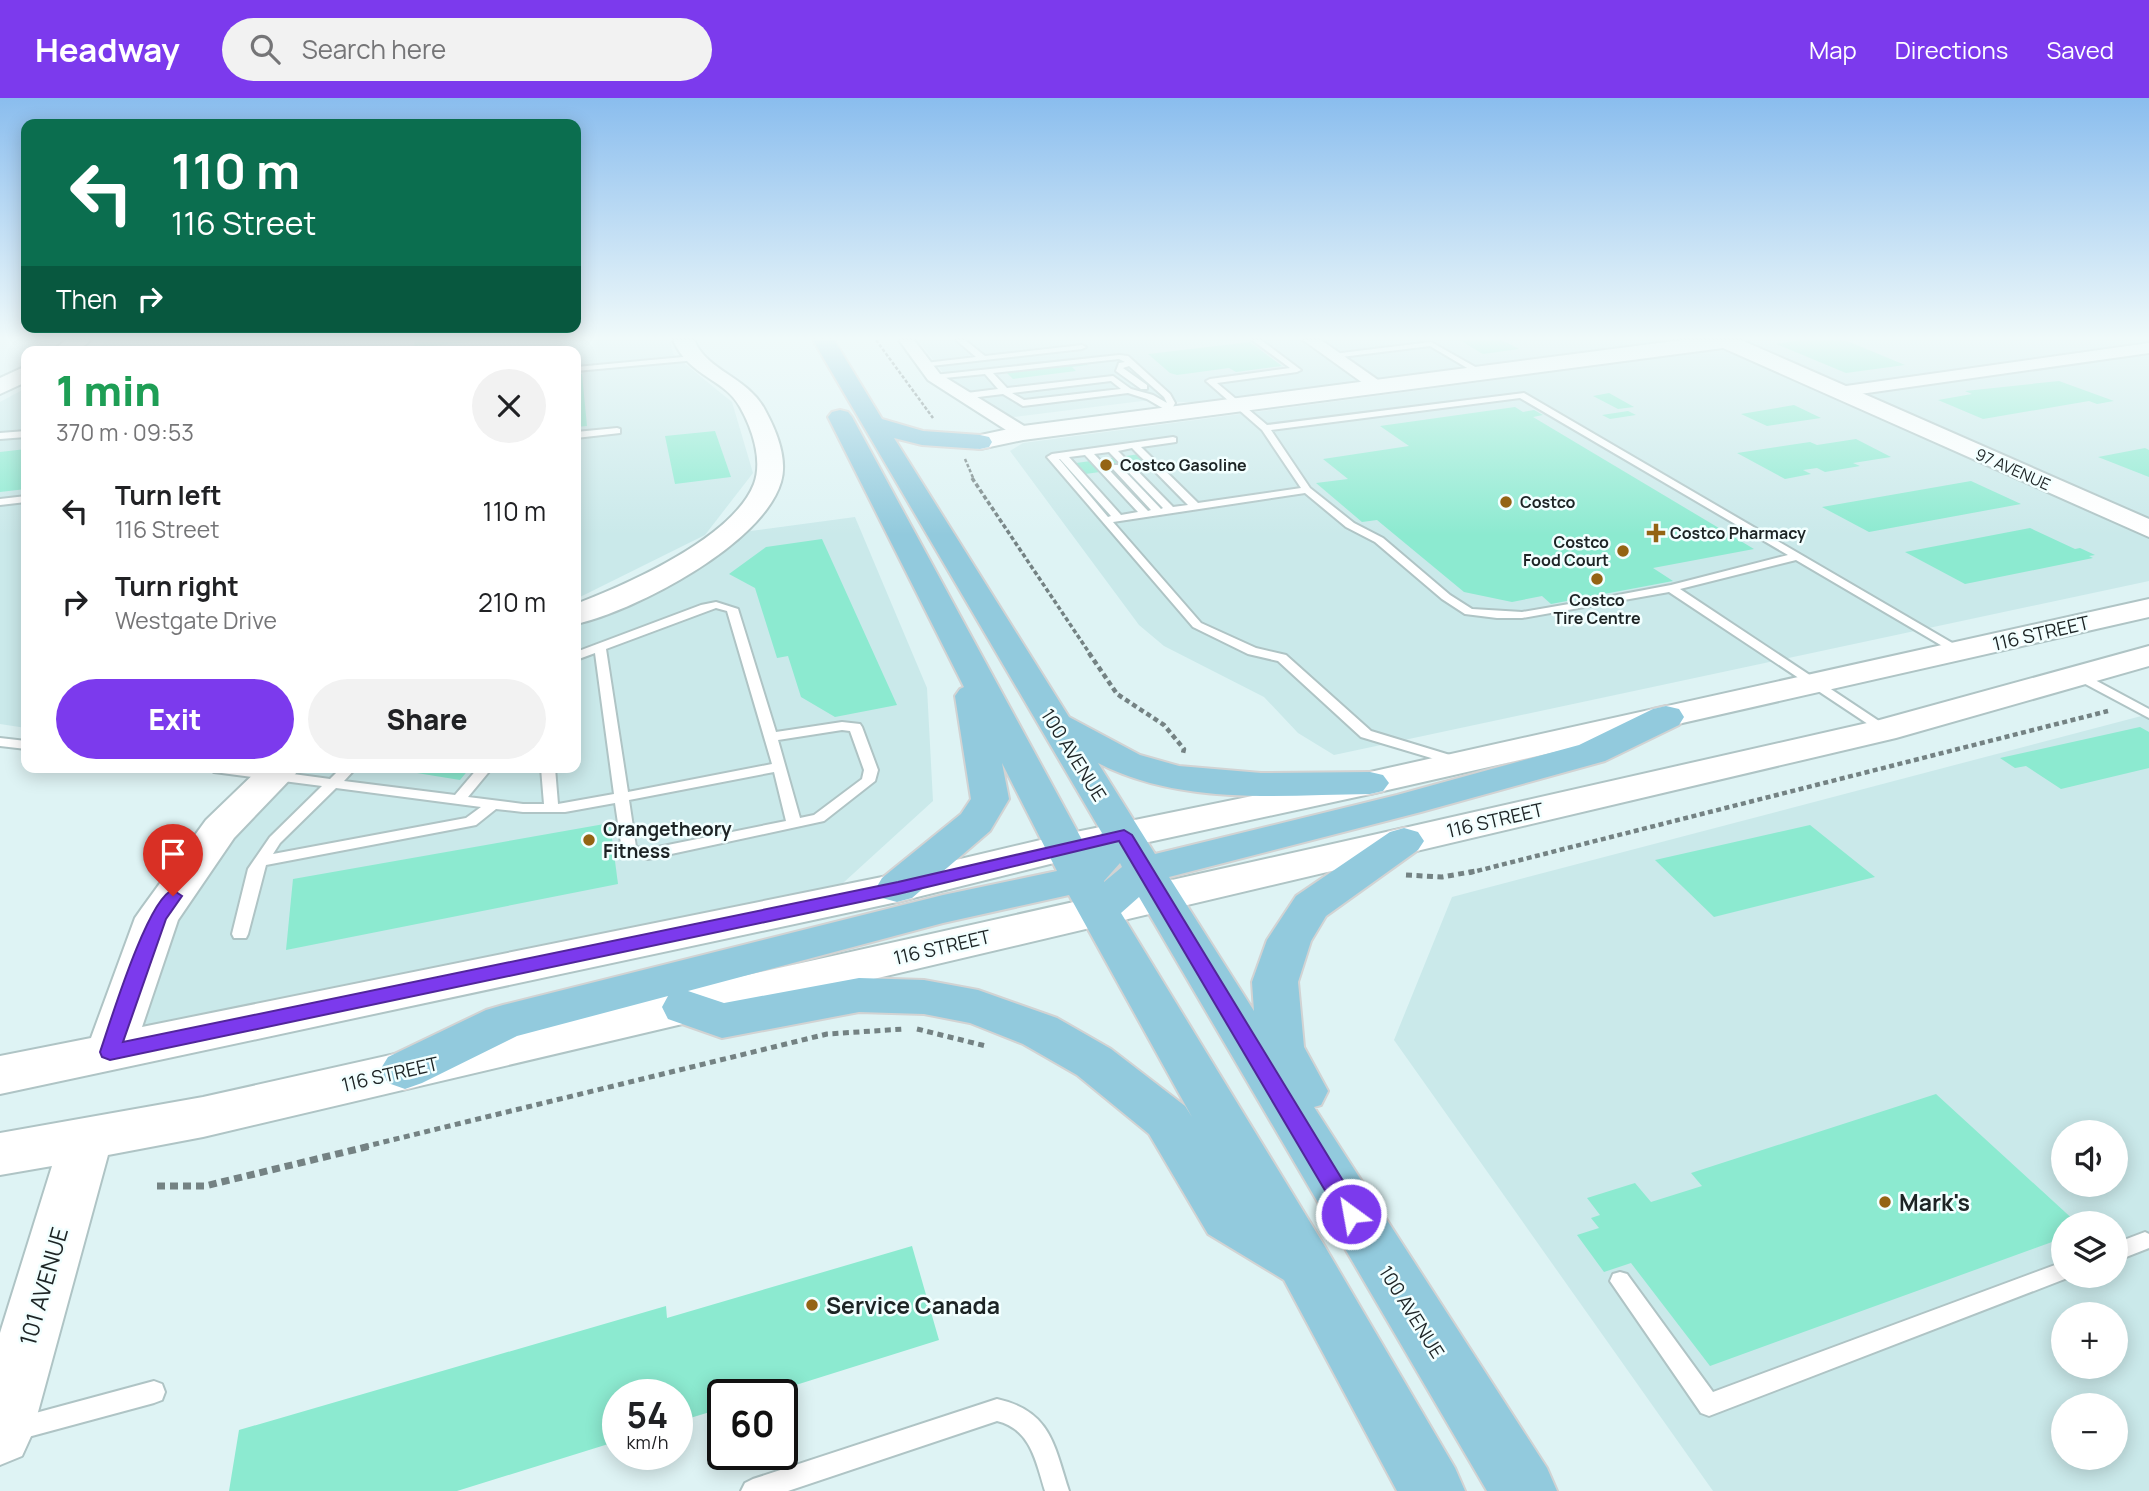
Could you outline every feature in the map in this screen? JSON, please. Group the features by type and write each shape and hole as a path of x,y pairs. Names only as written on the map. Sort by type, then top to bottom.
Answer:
{"main road":[{"path":"581,613 625,596 689,562 714,546 750,514 768,484 770,457 751,405"},
{"path":"834,405 1082,879 1432,1491"},
{"name":"100 AVENUE","path":"862,405 921,507 1124,835 1336,1191 1524,1491"},
{"path":"921,507 935,471 951,456 1023,433 1173,410 1246,405"},
{"name":"97 AVENUE","path":"1866,405 2149,529"},
{"path":"873,424 972,450"},
{"name":"116 STREET","path":"1124,835 1370,783 2149,608"},
{"name":"116 STREET","path":"0,1076 898,888 1082,879 1152,883 1402,858 2149,656"},
{"path":"898,888 976,822 990,799 964,657"},
{"path":"1152,883 1407,804 1592,753 1666,717"},
{"path":"1054,723 1116,758 1150,771 1188,779 1234,783 1370,783"},
{"path":"110,1052 157,918 220,829 276,773"},
{"path":"405,1070 503,1022 943,909 1082,879 1124,835"},
{"path":"1336,1191 1329,1141 1280,1047 1275,982 1289,940 1311,906 1402,858"},
{"name":"116 STREET","path":"0,1154 203,1118 685,1007 1082,879"},
{"path":"685,1007 722,1021 859,995 924,997 978,1007 1040,1031 1094,1062 1167,1120 1227,1217 1304,1263"},
{"name":"101 AVENUE","path":"0,1434 87,1138"}],"street":[{"path":"977,405 1023,433"}],"lane":[{"path":"1161,405 1173,410"},
{"path":"1172,405 1173,410"},
{"path":"1265,428 1443,405"},
{"path":"1538,405 1960,651"},
{"path":"1239,406 1265,428 1307,489 1350,525 1379,540 1446,597 1469,612 1522,615 1671,588 1797,556"},
{"path":"581,435 617,431"},
{"path":"0,436 21,434"},
{"path":"1172,440 1052,457 1112,519 1197,625 1252,651 1282,658 1366,734 1459,762"},
{"path":"1130,446 1189,507"},
{"path":"1111,449 1170,510"},
{"path":"1100,450 1158,512"},
{"path":"1082,453 1139,515"},
{"path":"1112,519 1307,489"},
{"path":"0,502 21,500"},
{"path":"1671,588 1883,730"},
{"path":"581,654 705,607 725,606 732,609 794,824"},
{"path":"600,647 629,850 637,854 819,818 868,781 871,770 855,727 842,726 771,737"},
{"path":"2080,676 2149,714"},
{"path":"0,742 21,744"},
{"path":"282,773 333,783 458,800 523,808 551,808 779,767"},
{"path":"240,934 256,869 261,861 275,840 344,773"},
{"path":"458,800 481,773"},
{"path":"548,773 551,808"},
{"path":"261,861 471,822 493,804"},
{"path":"2128,1247 2144,1241"},
{"path":"1620,1281 1709,1405 2051,1276"},
{"path":"0,1434 154,1391"},
{"path":"753,1491 997,1410 1013,1411 1028,1422 1039,1438 1057,1491"}],"path":[{"path":"926,405 940,424"},
{"path":"972,450 971,476 1007,533 1117,694 1133,708 1171,731 1184,749 1181,757"},
{"path":"1402,858 1442,877 1465,873 2133,705"},
{"path":"157,1186 205,1186 827,1034 914,1028 988,1047"}],"shaded area":[{"path":"0,405 21,405 21,727 0,724"},
{"path":"581,405 733,405 753,473 705,535 581,597"},
{"path":"993,405 1110,405 1013,417"},
{"path":"1308,405 2149,405 2149,581 1334,755 1298,733 1264,697 1164,646 1139,625 1010,451 1023,443"},
{"path":"855,517 927,688 933,801 820,904 110,1052 157,918 278,773 581,773 581,612 728,534"},
{"path":"2149,714 2149,1491 1713,1491 1394,1040 1452,897"}],"building":[{"path":"581,405 585,405 587,426 581,427"},
{"path":"1610,405 1634,407 1618,409"},
{"path":"1794,405 1821,418 1767,426 1741,414"},
{"path":"1950,405 2065,405 1983,419"},
{"name":"Costco","path":"1515,407 1523,412 1534,410 1543,415 1533,417 1754,549 1653,568 1673,581 1551,604 1542,596 1512,602 1464,592 1377,520 1362,522 1316,483 1348,479 1323,459 1409,446 1380,426"},
{"path":"1628,411 1636,415 1610,419 1602,415"},
{"path":"715,431 731,477 675,484 665,436"},
{"path":"1856,439 1891,457 1853,463 1860,466 1825,472 1817,468 1803,470 1811,474 1785,479 1737,453 1810,442 1817,445"},
{"path":"2145,448 2149,450 2149,477 2098,457"},
{"path":"21,450 21,490 0,492 0,452"},
{"name":"Costco Gasoline","path":"1147,453 1157,464 1064,477 1055,466"},
{"path":"1971,481 2021,504 1869,532 1822,507"},
{"path":"2030,528 2075,549 2080,548 2095,555 2089,556 2093,558 1965,584 1905,552"},
{"path":"822,539 897,705 835,717 801,697 788,656 777,658 755,588 729,574 766,547"},
{"path":"2140,727 2149,732 2149,768 2061,789 2026,766 2015,768 2000,758"},
{"path":"417,773 466,773 460,780"},
{"path":"610,823 618,884 286,950 293,879"},
{"path":"1810,825 1875,877 1714,917 1655,860"},
{"path":"1936,1094 2064,1211 2051,1211 2051,1242 1710,1366 1631,1263 1604,1272 1577,1235 1599,1228 1591,1218 1600,1215 1587,1198 1635,1183 1651,1202 1702,1186 1691,1173"},
{"path":"912,1246 939,1340 798,1384 798,1379 707,1379 707,1413 693,1417 693,1379 602,1379 602,1446 457,1491 229,1491 239,1430 666,1306 667,1318"}],"place":[{"name":"Costco Gasoline","path":"1106,465"},
{"name":"Costco","path":"1506,502"},
{"name":"Costco Pharmacy","path":"1656,533"},
{"name":"Costco Food Court","path":"1623,551"},
{"name":"Costco Tire Centre","path":"1597,579"},
{"name":"Orangetheory Fitness","path":"589,840"},
{"name":"Mark's","path":"1885,1202"},
{"name":"Service Canada","path":"812,1305"}],"route":[{"path":"173,896 157,918 110,1052 898,888 1124,835 1351,1214"}]}
